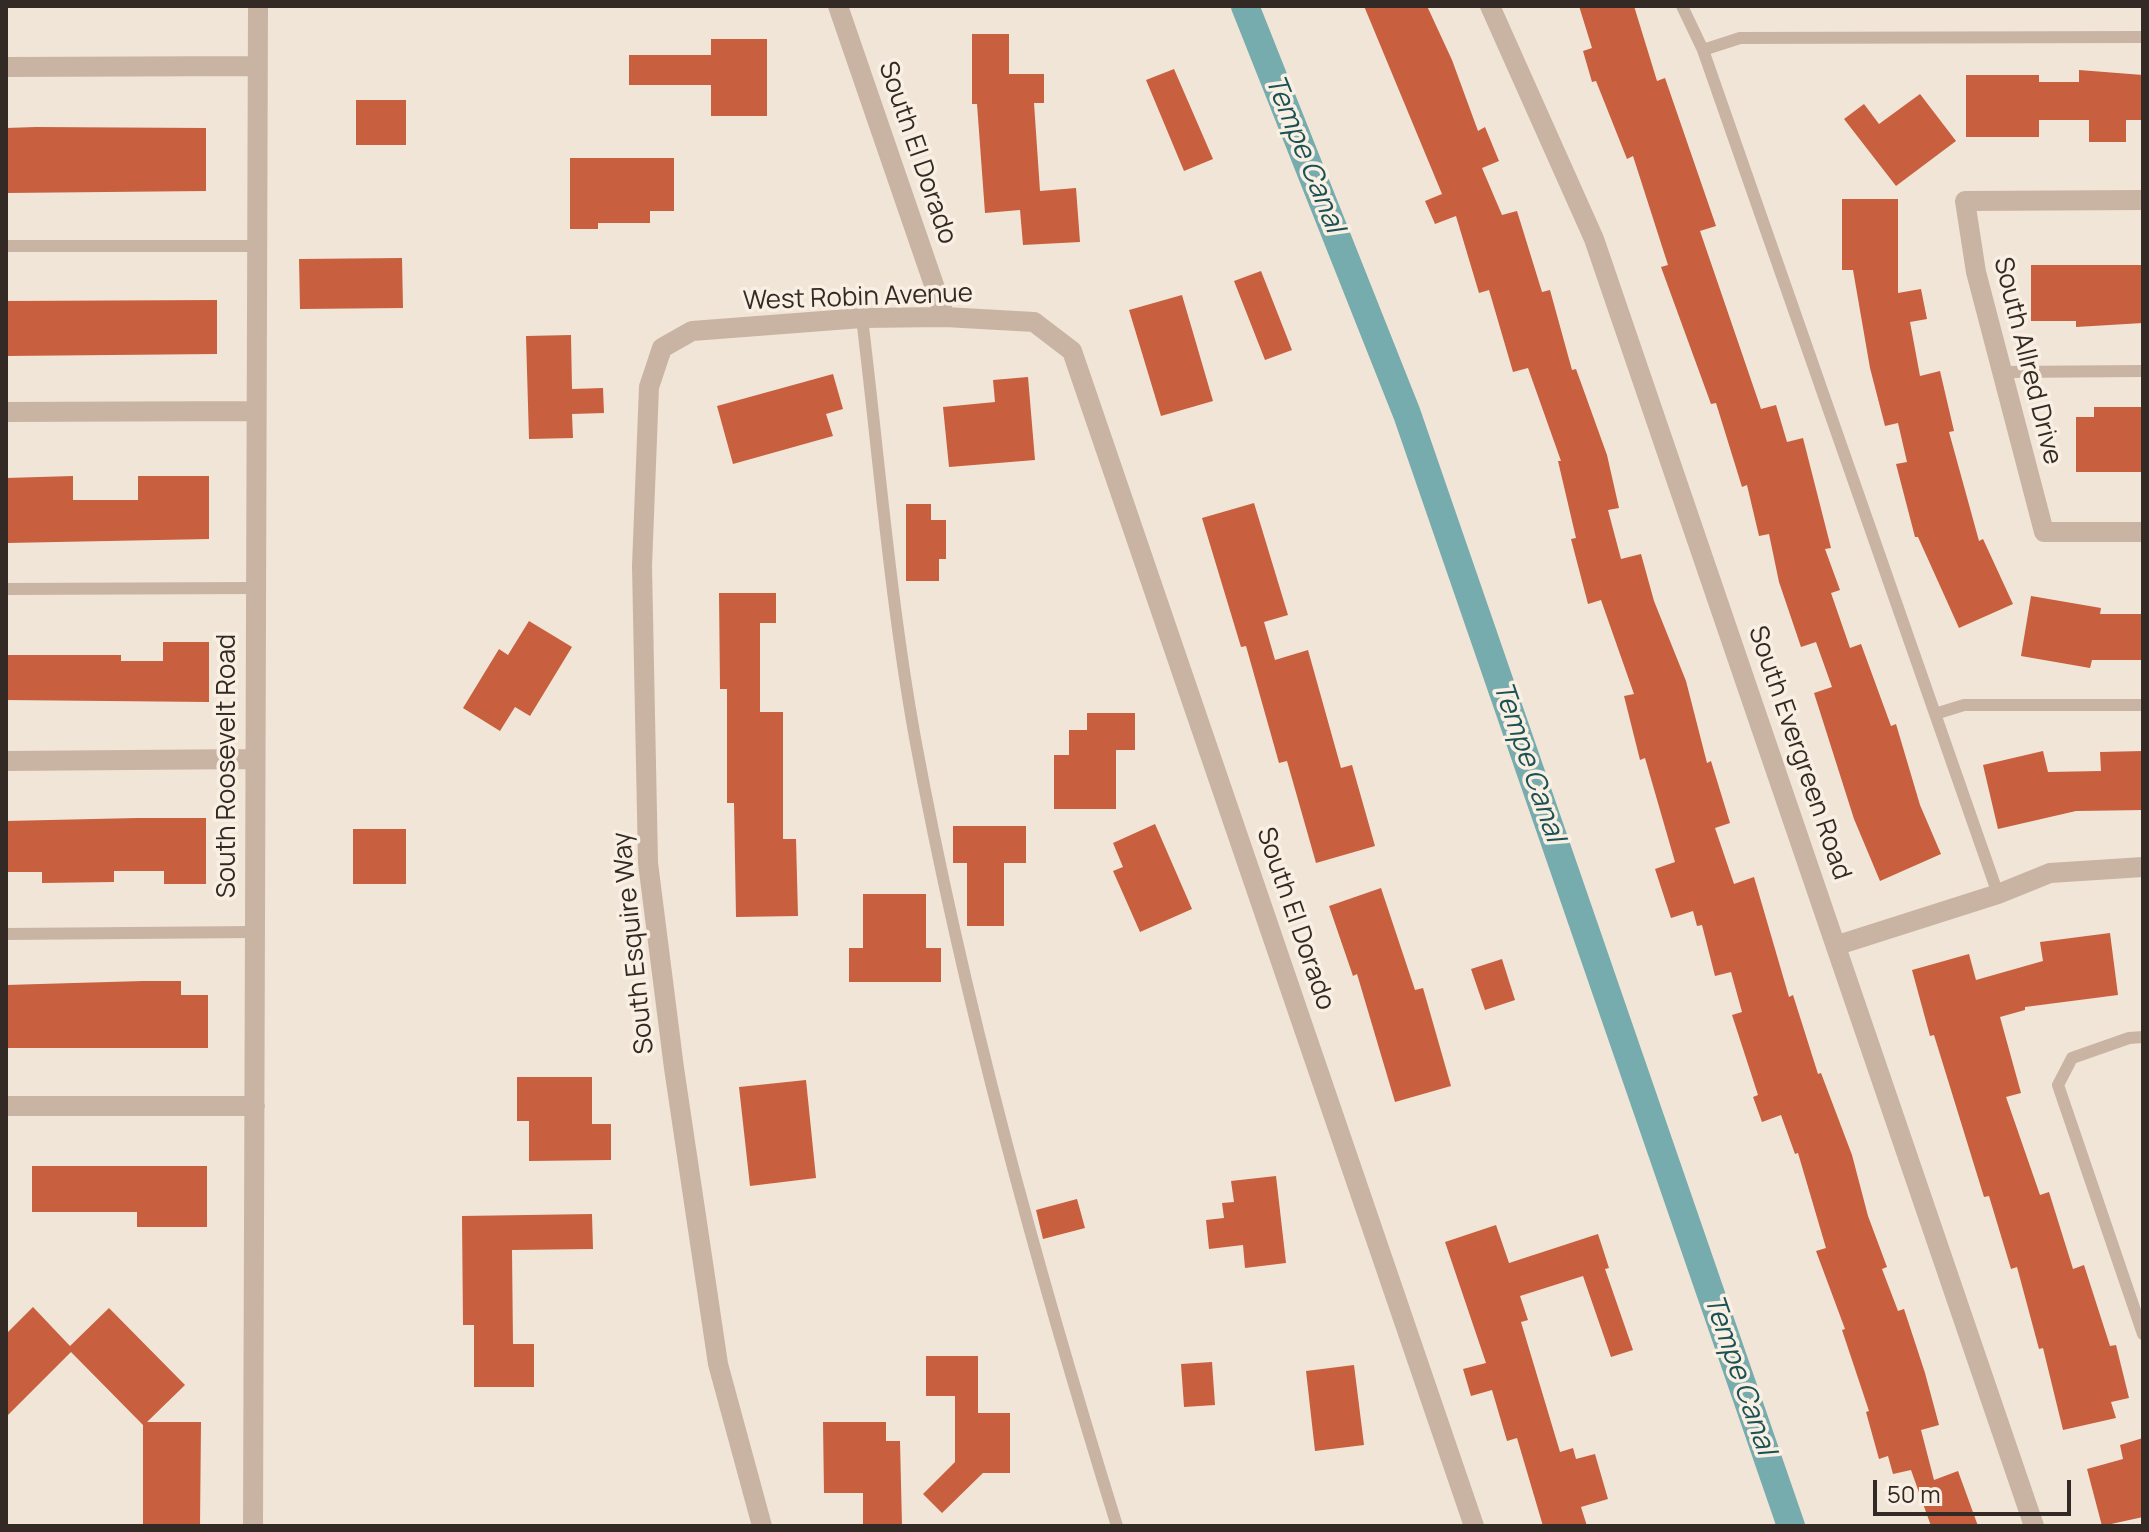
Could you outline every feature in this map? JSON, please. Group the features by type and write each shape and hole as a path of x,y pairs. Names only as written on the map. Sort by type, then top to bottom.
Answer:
{"street":[{"name":"South Roosevelt Road","path":"253,1526 258,6"},
{"name":"South El Dorado","path":"838,6 945,317"},
{"name":"South Evergreen Road","path":"1490,6 1594,239 1838,945 2034,1526"},
{"path":"6,67 258,66"},
{"name":"South Allred Drive","path":"2143,200 1965,201 1976,272 2044,532 2143,532"},
{"name":"West Robin Avenue","path":"662,348 692,331 862,318 945,317 1034,322 1057,336"},
{"name":"South El Dorado","path":"1057,336 1072,351 1474,1526"},
{"name":"South Esquire Way","path":"662,348 649,387 642,566 648,863 674,1068 718,1364 762,1526"},
{"path":"6,412 256,411"},
{"path":"6,761 254,759"},
{"path":"1838,945 1998,894 2050,873 2143,867"},
{"path":"6,1106 255,1106"}],"lane":[{"path":"1682,6 1703,50 1998,894"},
{"path":"1703,50 1740,38 2143,37"},
{"path":"6,246 256,246"},
{"path":"862,318 915,734 950,912 1009,1142 1117,1526"},
{"path":"2002,372 2143,371"},
{"path":"6,589 254,588"},
{"path":"1935,714 1964,705 2143,705"},
{"path":"6,934 254,932"},
{"path":"2143,1037 2129,1038 2072,1058 2058,1085 2143,1334"}],"building":[{"path":"1364,6 1427,6 1452,60 1478,131 1485,127 1499,161 1482,168 1502,215 1517,211 1542,292 1550,290 1572,370 1576,369 1607,455 1619,508 1608,510 1621,559 1641,554 1654,601 1686,681 1707,763 1711,761 1730,823 1715,828 1734,884 1754,877 1789,997 1793,995 1818,1074 1821,1073 1852,1155 1868,1216 1887,1267 1882,1269 1898,1311 1904,1309 1939,1425 1921,1430 1934,1480 1958,1471 1978,1526 1931,1526 1911,1470 1893,1474 1888,1456 1879,1459 1866,1412 1869,1411 1842,1330 1845,1329 1816,1251 1826,1248 1798,1153 1795,1154 1781,1115 1762,1122 1753,1097 1758,1095 1732,1015 1742,1012 1731,972 1715,976 1702,925 1697,926 1693,911 1671,918 1655,869 1675,862 1645,758 1640,760 1624,696 1634,694 1601,600 1588,604 1571,539 1576,538 1558,461 1561,461 1528,368 1513,372 1489,290 1479,293 1456,216 1435,224 1425,201 1442,194"},
{"path":"1579,6 1634,6 1657,81 1665,78 1716,226 1700,231 1761,409 1776,405 1787,442 1803,438 1831,548 1825,549 1840,590 1831,593 1850,648 1861,644 1891,726 1896,724 1920,805 1941,854 1880,881 1854,819 1814,693 1832,687 1816,642 1801,647 1779,582 1769,534 1759,536 1747,485 1742,487 1716,403 1711,404 1661,267 1668,265 1633,156 1627,159 1596,81 1592,82 1583,51 1592,48"},
{"path":"972,34 1009,34 1009,74 1044,74 1044,103 1034,103 1040,191 1076,188 1080,242 1023,245 1020,210 985,213 977,104 972,104"},
{"path":"711,39 767,39 767,116 711,116 711,85 629,85 629,55 711,55"},
{"path":"1174,69 1213,159 1184,171 1146,80"},
{"path":"2079,70 2143,75 2143,120 2126,120 2126,142 2089,142 2089,120 2039,120 2039,137 1966,137 1966,75 2039,75 2039,82 2079,82"},
{"path":"1920,94 1956,141 1896,186 1844,119 1864,104 1879,124"},
{"path":"356,100 406,100 406,145 356,145"},
{"path":"6,128 206,128 206,191 6,193"},
{"path":"570,158 674,158 674,211 650,211 650,223 598,223 598,229 570,229"},
{"path":"1842,199 1898,199 1898,293 1921,289 1927,319 1910,322 1920,376 1940,371 1954,431 1949,432 1979,541 1983,539 2013,604 1959,628 1918,537 1915,537 1896,464 1907,462 1898,423 1885,426 1870,368 1853,270 1842,270"},
{"path":"402,258 403,308 300,309 299,259"},
{"path":"2031,265 2143,265 2143,323 2076,327 2076,321 2031,321"},
{"path":"1261,271 1292,350 1265,360 1234,281"},
{"path":"1182,295 1213,401 1161,416 1129,310"},
{"path":"217,300 217,354 6,356 6,301"},
{"path":"571,335 572,389 603,388 604,413 572,414 573,438 529,439 526,336"},
{"path":"833,374 843,409 826,414 833,436 733,464 717,406"},
{"path":"1028,377 1035,460 949,467 943,407 995,402 993,380"},
{"path":"2094,407 2143,407 2143,472 2076,472 2076,417 2094,417"},
{"path":"73,476 73,500 138,500 138,476 209,476 209,539 6,543 6,478"},
{"path":"1254,503 1288,615 1264,622 1275,660 1308,650 1341,768 1352,765 1375,846 1316,863 1287,761 1279,763 1246,646 1241,647 1202,518"},
{"path":"906,504 931,504 931,520 946,520 946,559 939,559 939,581 906,581"},
{"path":"719,593 776,593 776,623 760,623 760,712 783,712 783,839 796,839 798,916 736,917 734,803 727,803 727,689 720,689"},
{"path":"2031,596 2101,608 2100,614 2143,614 2143,660 2092,660 2090,668 2021,656"},
{"path":"529,621 572,647 530,716 515,707 500,731 463,708 499,649 508,655"},
{"path":"163,642 209,642 209,702 6,700 6,655 121,655 121,661 163,661"},
{"path":"1087,713 1135,713 1135,750 1116,750 1116,809 1054,809 1054,755 1069,755 1069,730 1087,730"},
{"path":"2043,751 2048,772 2101,771 2100,752 2143,751 2143,810 2076,811 1998,829 1983,765"},
{"path":"206,818 206,884 164,884 164,871 114,871 114,882 42,883 42,872 6,872 6,821"},
{"path":"1155,824 1192,909 1140,932 1113,871 1123,867 1113,843"},
{"path":"953,826 1026,826 1026,863 1004,863 1004,926 967,926 967,863 953,863"},
{"path":"353,829 406,829 406,884 353,884"},
{"path":"1381,888 1415,990 1423,988 1451,1086 1395,1102 1357,974 1353,976 1329,906"},
{"path":"863,894 926,894 926,948 941,948 941,982 849,982 849,948 863,948"},
{"path":"2110,933 2118,995 2025,1007 2025,1010 2000,1017 2021,1093 2006,1097 2040,1195 2049,1192 2073,1269 2084,1265 2110,1346 2116,1345 2129,1398 2111,1402 2116,1418 2063,1430 2043,1348 2039,1349 2017,1267 2011,1269 1989,1196 1984,1197 1934,1035 1930,1036 1912,970 1969,954 1976,980 2043,961 2040,942"},
{"path":"1502,959 1515,1000 1485,1010 1471,969"},
{"path":"181,981 181,995 208,995 208,1048 6,1048 6,985"},
{"path":"517,1077 592,1077 592,1124 611,1124 611,1160 529,1161 529,1121 517,1121"},
{"path":"806,1080 816,1178 750,1186 739,1087"},
{"path":"32,1166 207,1166 207,1227 137,1227 137,1212 32,1212"},
{"path":"1276,1176 1286,1263 1245,1268 1243,1245 1209,1249 1206,1220 1224,1218 1222,1203 1234,1202 1231,1181"},
{"path":"1077,1199 1085,1228 1043,1239 1036,1210"},
{"path":"592,1214 593,1249 512,1250 513,1344 534,1344 534,1387 474,1387 474,1325 463,1325 462,1216"},
{"path":"1496,1225 1509,1263 1598,1234 1609,1268 1605,1269 1633,1350 1611,1357 1583,1276 1520,1296 1528,1320 1521,1322 1560,1452 1573,1448 1576,1459 1595,1454 1608,1499 1581,1507 1587,1526 1543,1526 1517,1438 1507,1441 1492,1390 1471,1396 1463,1369 1486,1363 1445,1242"},
{"path":"33,1307 70,1346 109,1308 185,1385 147,1422 201,1422 200,1526 143,1526 143,1425 71,1352 6,1417 6,1334"},
{"path":"926,1356 978,1356 978,1413 1010,1413 1010,1473 983,1473 942,1513 923,1494 955,1462 955,1396 926,1396"},
{"path":"1212,1362 1215,1405 1184,1407 1181,1364"},
{"path":"1354,1365 1364,1445 1315,1451 1306,1371"},
{"path":"823,1422 886,1422 886,1441 900,1441 902,1526 863,1526 863,1493 824,1493"},
{"path":"2143,1438 2143,1517 2102,1526 2087,1469 2123,1459 2120,1445"}],"waterway":[{"name":"Tempe Canal","path":"1245,6 1407,414 1791,1526"}]}
